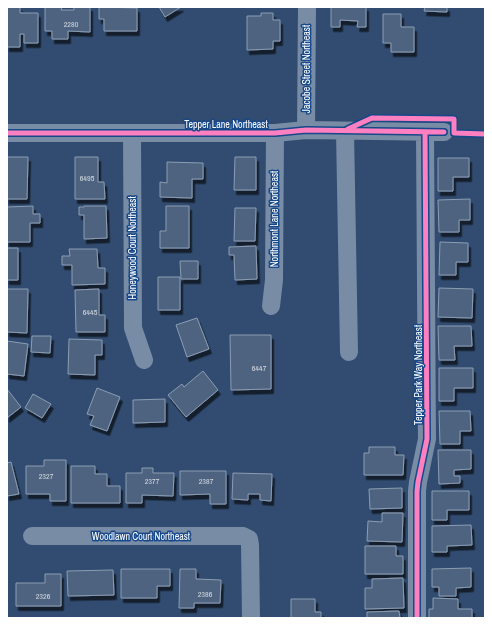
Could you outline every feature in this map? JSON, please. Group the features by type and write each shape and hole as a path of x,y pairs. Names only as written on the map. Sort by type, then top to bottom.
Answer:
{"street":[{"name":"Jacobe Street Northeast","path":"306,130 307,7"},
{"name":"Tepper Lane Northeast","path":"7,133 275,133 306,130 444,132"},
{"path":"345,131 349,352"},
{"name":"Tepper Park Way Northeast","path":"417,618 417,491 427,439 426,132"},
{"name":"Honeywood Court Northeast","path":"132,133 133,328 144,360"},
{"name":"Northmont Lane Northeast","path":"271,306 274,280 275,133"},
{"name":"Woodlawn Court Northeast","path":"32,536 243,536 249,539 250,545 251,618"}],"building":[{"path":"7,7 20,7 20,13 38,13 38,43 24,43 24,34 20,34 20,47 7,47"},
{"path":"45,7 62,7 61,10 74,10 74,7 90,7 90,32 68,31 68,39 52,39 52,31 45,31"},
{"path":"99,7 137,8 137,31 104,31 104,19 99,19"},
{"path":"159,7 181,7 165,17"},
{"path":"331,7 366,7 366,27 357,27 358,21 340,20 340,27 331,27"},
{"path":"425,7 447,7 447,12 424,11"},
{"path":"261,13 273,13 273,20 280,20 280,41 273,41 273,49 247,50 247,16 261,16"},
{"path":"383,14 401,14 401,27 414,27 414,52 391,52 391,43 383,43"},
{"path":"7,157 28,157 27,199 7,199"},
{"path":"75,157 98,157 98,182 104,182 105,199 75,199"},
{"path":"235,157 256,157 256,190 234,190"},
{"path":"438,158 469,158 469,177 453,177 453,191 438,191"},
{"path":"167,162 203,163 203,179 192,179 192,198 160,197 160,182 167,183"},
{"path":"470,199 470,220 459,220 459,232 439,232 438,200"},
{"path":"33,206 33,214 40,214 40,223 30,223 30,242 7,242 7,207"},
{"path":"106,206 107,238 84,239 84,215 79,215 79,207"},
{"path":"166,206 189,206 189,248 160,248 160,231 166,231"},
{"path":"235,208 256,208 255,241 234,241"},
{"path":"440,242 468,243 468,262 456,262 456,275 439,275"},
{"path":"256,246 257,279 235,280 234,255 229,255 229,247"},
{"path":"7,248 18,248 18,280 7,280"},
{"path":"69,249 97,249 98,268 105,268 105,284 72,285 72,265 62,265 62,256 70,256"},
{"path":"180,261 198,261 198,279 181,279"},
{"path":"158,277 180,277 180,310 158,310"},
{"path":"439,288 473,289 472,318 438,317"},
{"path":"7,289 28,289 27,333 7,332"},
{"path":"99,289 99,315 105,315 105,332 76,332 75,290"},
{"path":"197,318 209,349 187,357 176,325"},
{"path":"438,326 471,326 472,346 454,346 455,360 439,360"},
{"path":"230,335 271,335 271,389 231,390"},
{"path":"32,336 51,336 50,353 31,352"},
{"path":"69,339 102,340 102,355 95,355 95,375 68,374"},
{"path":"7,341 28,344 24,376 7,374"},
{"path":"439,368 473,368 473,388 454,388 454,401 439,401"},
{"path":"203,371 218,390 186,417 168,395 182,384 184,387"},
{"path":"97,388 120,397 107,431 90,425 94,416 87,414"},
{"path":"7,389 21,407 7,418"},
{"path":"33,394 51,404 42,418 25,408"},
{"path":"165,399 165,422 133,423 133,400"},
{"path":"439,411 470,411 471,431 460,431 460,444 440,444"},
{"path":"369,447 395,447 395,455 404,455 403,475 364,475 364,453 369,453"},
{"path":"438,450 471,450 471,469 454,470 454,476 460,476 460,483 439,484"},
{"path":"44,460 66,460 66,501 50,501 50,494 26,494 26,466 44,466"},
{"path":"11,462 19,494 7,496 7,463"},
{"path":"71,466 95,466 95,474 107,474 107,486 120,486 120,503 71,503"},
{"path":"142,468 153,468 153,473 174,473 173,496 142,495 142,503 126,503 126,473 142,473"},
{"path":"180,471 226,471 226,504 210,504 210,494 180,495"},
{"path":"233,473 272,474 271,501 260,500 260,494 248,494 248,500 232,499"},
{"path":"402,488 402,508 370,509 369,489"},
{"path":"432,491 469,491 469,510 447,510 447,520 432,520"},
{"path":"382,513 403,513 402,542 367,541 368,521 382,522"},
{"path":"471,525 472,545 447,546 447,552 432,552 432,526"},
{"path":"365,546 396,546 396,556 403,556 403,574 365,574"},
{"path":"471,568 471,587 456,588 456,596 439,596 439,587 432,587 432,569"},
{"path":"121,569 170,569 170,586 157,586 157,598 121,598"},
{"path":"180,569 196,569 196,579 221,580 220,603 194,603 194,608 179,608"},
{"path":"113,570 114,595 68,596 67,571"},
{"path":"45,574 61,574 61,606 16,606 16,583 45,583"},
{"path":"403,578 404,608 365,609 365,588 372,588 372,579"},
{"path":"433,598 458,599 458,609 472,609 472,618 429,618 429,609 433,609"},
{"path":"291,599 315,599 315,612 321,612 321,618 291,618"},
{"path":"399,611 400,618 367,618 367,612"}],"cycle path":[{"path":"348,129 372,118 454,119 454,133 485,134"},
{"path":"7,133 275,133 306,130 444,132"},
{"path":"417,618 417,491 427,439 425,132"}]}
